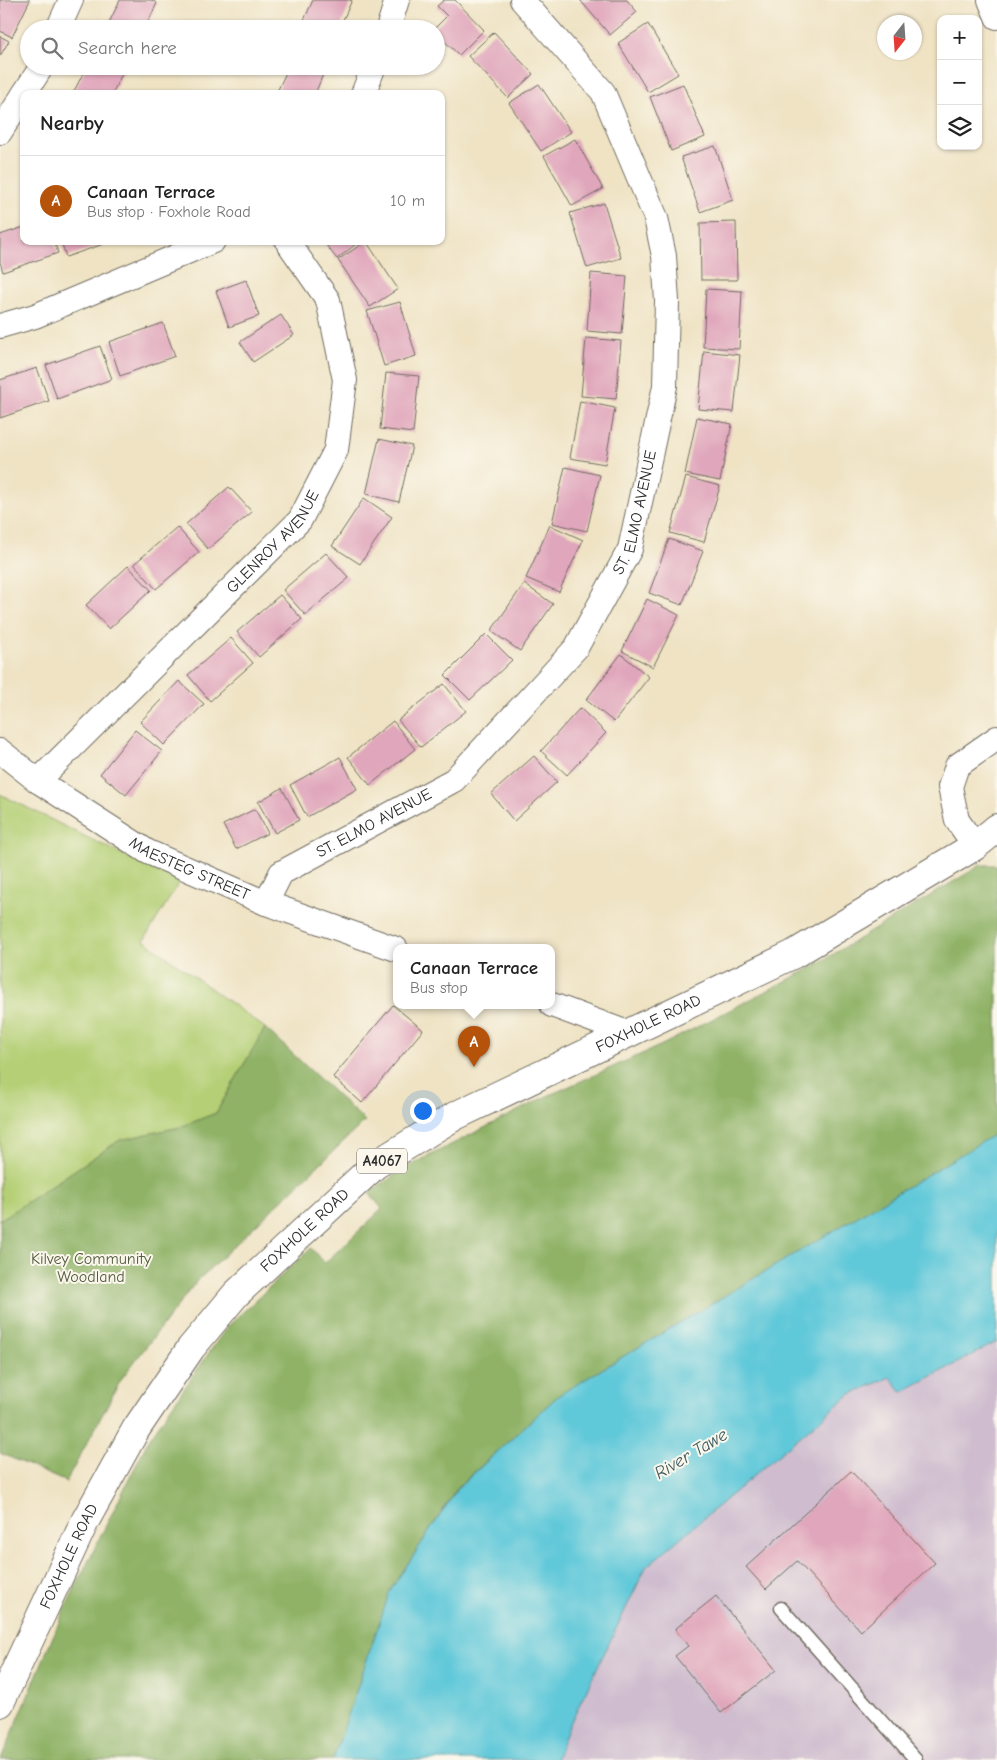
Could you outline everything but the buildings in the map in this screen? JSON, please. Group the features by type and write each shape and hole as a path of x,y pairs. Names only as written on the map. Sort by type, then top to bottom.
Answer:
{"main road":[{"name":"A4067","path":"975,846 997,828"},
{"name":"FOXHOLE ROAD","path":"0,1703 85,1521 136,1429 191,1348 236,1294 375,1165 455,1116 794,954 975,846"}],"street":[{"path":"62,20 71,0"},
{"path":"391,20 397,0"},
{"name":"ST. ELMO AVENUE","path":"266,902 281,873 454,780 576,648 630,549 665,386 667,301 664,256 656,218 603,92 522,0"},
{"path":"990,0 997,17"},
{"path":"27,90 36,75"},
{"path":"365,90 370,75"},
{"path":"0,132 20,100"},
{"path":"0,326 35,316 204,245"},
{"name":"GLENROY AVENUE","path":"38,781 300,520 336,450 345,380 328,300 290,245"},
{"path":"975,846 957,820 950,787 957,766 997,738"},
{"name":"MAESTEG STREET","path":"0,751 38,781 148,852 266,902 393,949"},
{"path":"555,1006 630,1034"}],"lane":[{"path":"781,1608 916,1760"}],"shaded area":[{"path":"997,1342 997,1760 556,1760 568,1728 646,1567 849,1395 890,1377 903,1391"}],"green space":[{"path":"0,794 180,881 144,940 265,1028 216,1113 180,1127 120,1140 0,1220"},
{"path":"981,865 997,865 997,1133 559,1395 458,1487 390,1591 333,1760 1,1760 65,1608 149,1439 227,1327 311,1248 325,1263 382,1209 369,1192 409,1166 545,1097 662,1045 807,970"},
{"name":"Kilvey Community Woodland","path":"265,1028 365,1121 196,1282 122,1378 66,1482 0,1453 0,1220 120,1140 180,1127 216,1113"}],"water":[{"name":"River Tawe","path":"997,1133 997,1342 902,1392 890,1377 849,1395 646,1567 568,1728 556,1760 333,1760 390,1591 458,1488 559,1395"}],"place":[{"name":"Canaan Terrace","path":"474,1067"}]}
